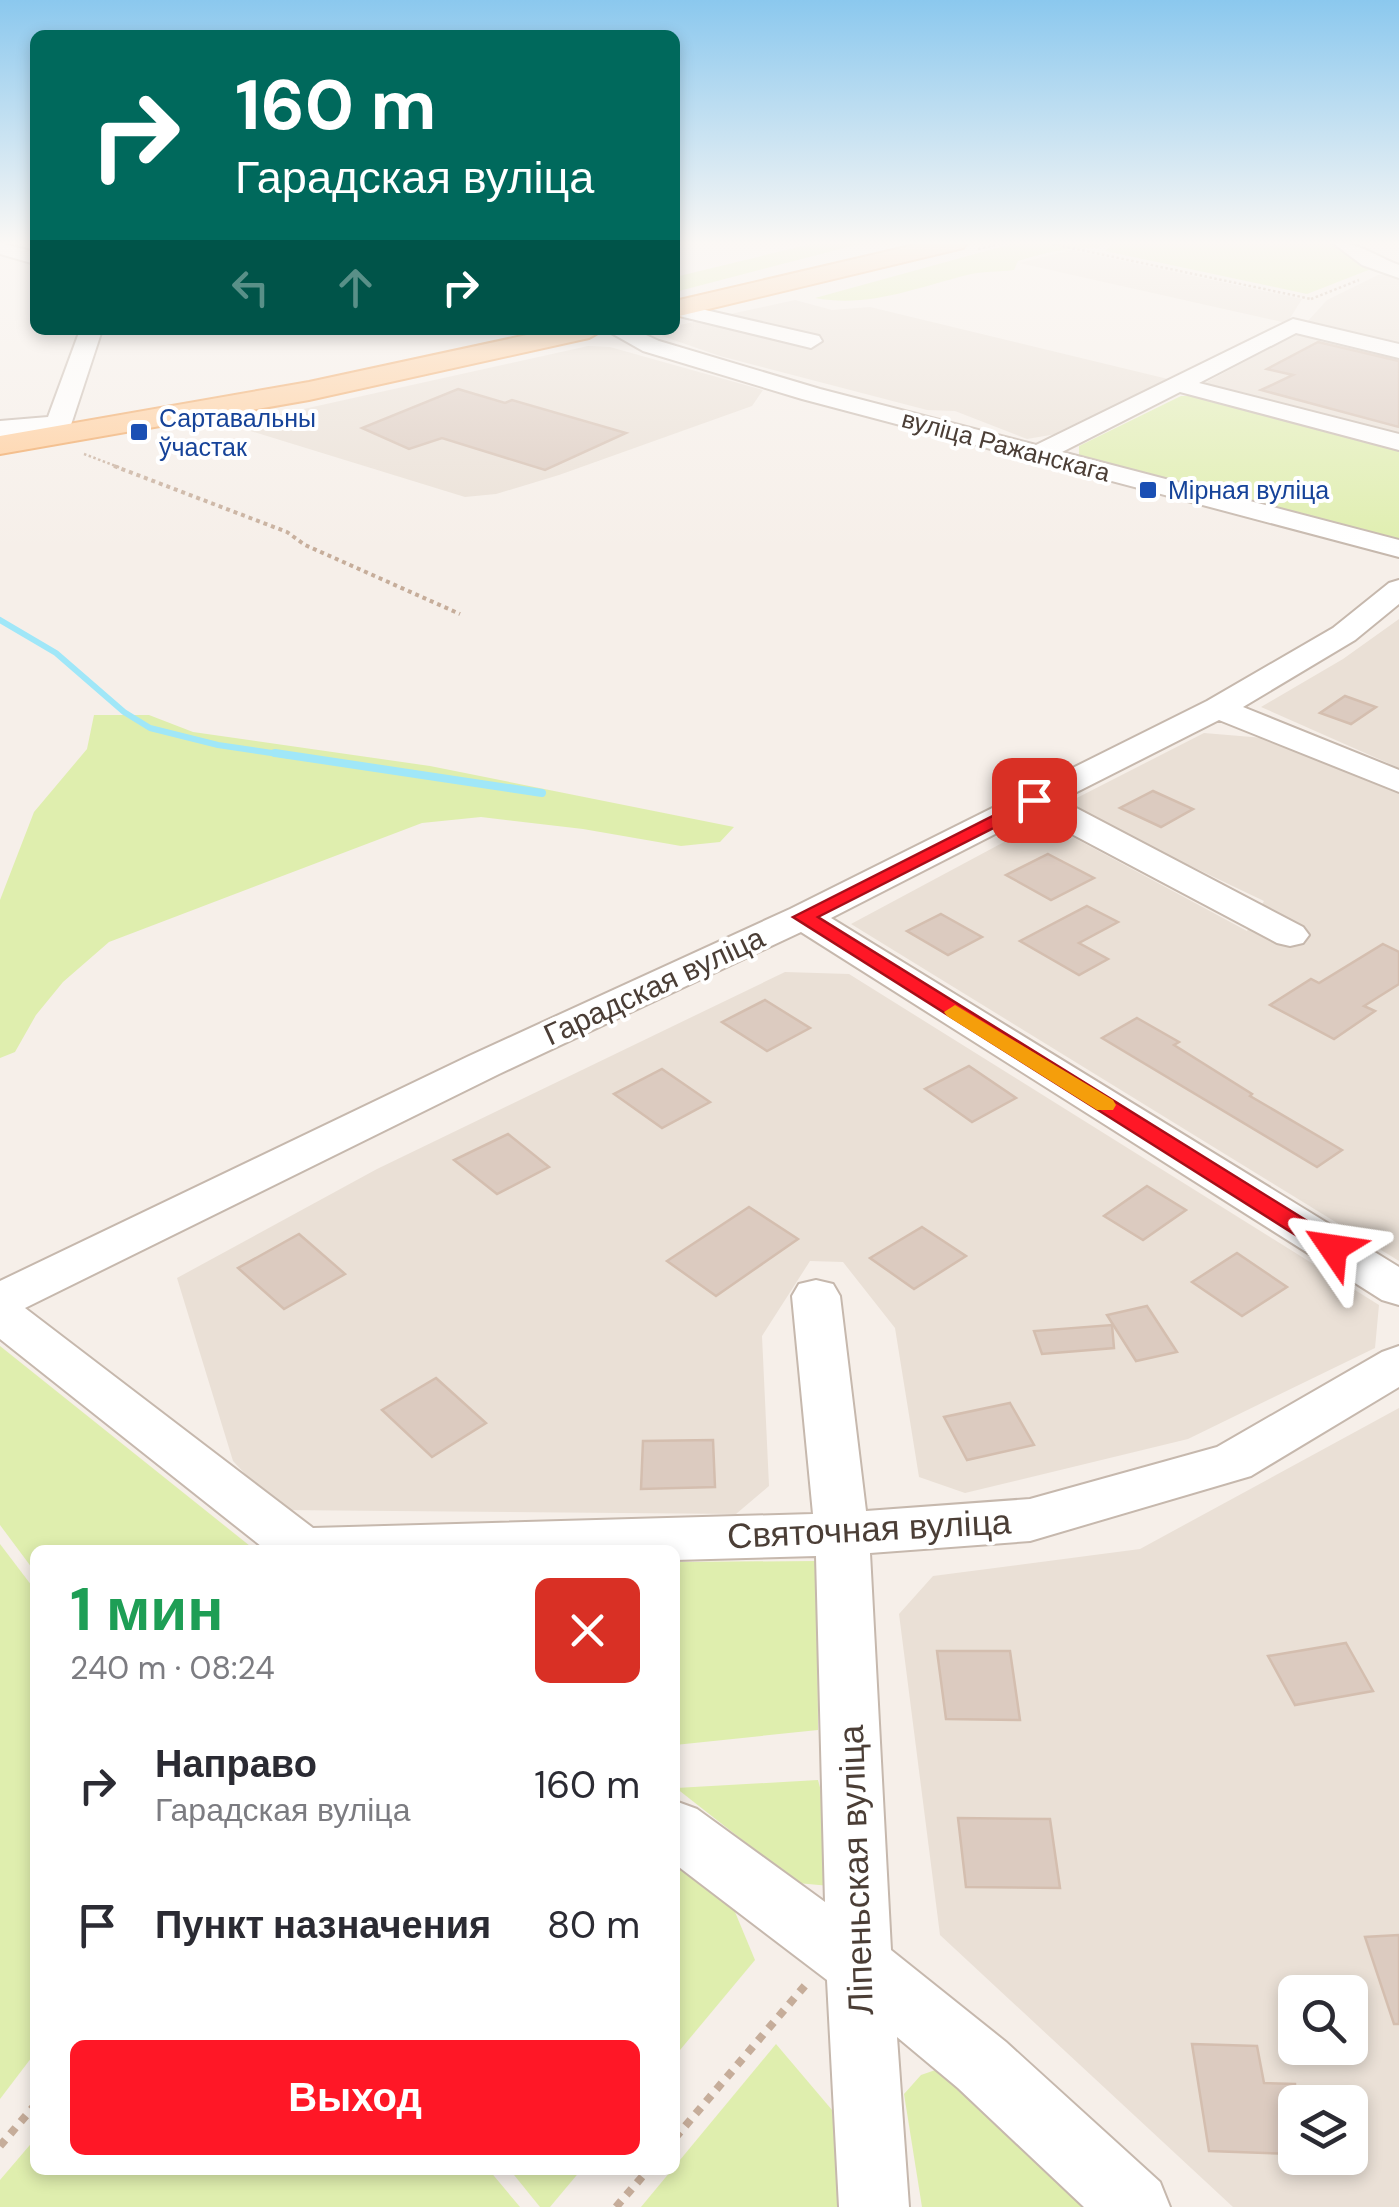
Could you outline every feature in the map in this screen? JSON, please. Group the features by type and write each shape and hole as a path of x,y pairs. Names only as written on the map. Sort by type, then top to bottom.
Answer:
{"main road":[{"path":"0,445 58,430 309,391 515,346"}],"street":[{"path":"0,428 58,430 86,346"},
{"name":"вуліца Ражанскага","path":"658,346 710,366 1399,549"},
{"path":"1039,454 1255,346"},
{"path":"1180,385 1399,442"},
{"name":"Гарадская вуліца","path":"0,1301 484,1066 803,917 1218,708 1344,634 1399,589"},
{"path":"1218,708 1399,782"},
{"path":"1034,800 1290,934"},
{"path":"803,917 1399,1289"},
{"name":"Ліпеньская вуліца","path":"816,1296 842,1534 858,1965 874,2207"},
{"path":"0,1314 298,1545"},
{"name":"Святочная вуліца","path":"472,1545 842,1534 1030,1520 1233,1462 1399,1364"},
{"path":"680,1832 858,1965 982,2065 1135,2207"}],"path":[{"path":"58,430 97,462 287,532 305,544 460,614"},
{"path":"680,2132 807,1982 858,1965"},
{"path":"0,2146 30,2111"},
{"path":"616,2207 644,2175"}],"shaded area":[{"path":"588,346 610,347 763,390 752,406 559,475 496,494 465,497 231,425"},
{"path":"691,346 1031,346 1172,380 1068,432 1027,439 955,411 927,410"},
{"path":"1274,346 1399,346 1399,437 1201,385"},
{"path":"1399,619 1399,768 1261,707 1343,659"},
{"path":"1204,733 1264,738 1399,793 1399,1261 851,924 1043,821 1247,931 1264,901 1063,805"},
{"path":"785,972 849,974 1379,1305 1375,1348 1188,1439 965,1493 919,1477 895,1328 843,1262 810,1261 762,1336 769,1486 736,1514 279,1510 233,1461 177,1278 377,1169"},
{"path":"1399,1408 1399,2207 1233,2207 940,1935 899,1614 933,1576 1140,1549"}],"green space":[{"path":"1181,396 1198,396 1399,448 1399,539 1079,455 1079,446"},
{"path":"94,715 149,715 193,732 430,766 734,827 720,842 681,846 481,817 422,823 109,942 63,982 36,1015 15,1052 0,1058 0,900 34,812 87,749"},
{"path":"0,1346 249,1545 30,1545 30,1565 0,1525"},
{"path":"0,1544 30,1583 30,2060 0,2099"},
{"path":"817,1561 818,1730 680,1744 680,1562"},
{"path":"818,1780 824,1802 830,1886 797,1883 680,1788"},
{"path":"680,1857 725,1888 755,1960 680,2050"},
{"path":"776,2044 832,2110 845,2207 641,2207 668,2175 680,2175 680,2160"},
{"path":"944,2067 1108,2207 922,2207 904,2094 921,2075"},
{"path":"30,2145 30,2175 493,2175 520,2207 0,2207 0,2180"},
{"path":"514,2175 577,2175 550,2207 540,2207"}],"building":[{"path":"1310,346 1335,346 1399,361 1399,427 1261,390 1293,375 1267,369"},
{"path":"458,389 505,403 512,400 626,433 545,470 442,438 409,449 362,428"},
{"path":"1345,696 1376,707 1351,724 1320,713"},
{"path":"1153,791 1193,809 1161,827 1120,808"},
{"path":"1048,854 1094,878 1051,900 1006,875"},
{"path":"1087,906 1118,922 1079,943 1108,959 1079,975 1020,941"},
{"path":"941,914 982,937 948,955 907,931"},
{"path":"1383,944 1399,952 1399,984 1364,1006 1375,1011 1334,1039 1270,1005 1311,979 1319,983"},
{"path":"765,1000 810,1028 767,1051 722,1022"},
{"path":"1137,1018 1179,1042 1174,1045 1250,1096 1342,1150 1317,1167 1102,1038"},
{"path":"969,1066 1016,1098 972,1122 925,1089"},
{"path":"662,1069 710,1102 662,1128 614,1094"},
{"path":"508,1134 549,1167 497,1194 454,1160"},
{"path":"1147,1186 1186,1210 1143,1240 1104,1216"},
{"path":"749,1207 798,1239 716,1296 667,1261"},
{"path":"922,1227 966,1256 914,1289 870,1258"},
{"path":"299,1234 345,1274 284,1309 238,1268"},
{"path":"1237,1253 1287,1287 1242,1316 1192,1282"},
{"path":"1147,1306 1177,1352 1136,1361 1107,1315"},
{"path":"1112,1325 1114,1348 1042,1354 1034,1331"},
{"path":"436,1378 486,1423 432,1457 382,1410"},
{"path":"1010,1403 1034,1445 967,1460 944,1417"},
{"path":"713,1440 715,1487 641,1489 643,1441"},
{"path":"1346,1643 1373,1691 1295,1705 1268,1656"},
{"path":"937,1651 1010,1651 1020,1720 946,1719"},
{"path":"958,1818 1050,1819 1060,1888 966,1887"},
{"path":"1399,1935 1399,2024 1394,2024 1365,1937"},
{"path":"1192,2044 1257,2046 1264,2083 1295,2084 1278,2085 1278,2153 1209,2151"}],"waterway":[{"path":"0,620 56,653 124,712 150,728 218,745 292,756"},
{"path":"275,753 542,793"}],"slow traffic":[{"path":"955,1012 1105,1105"}],"place":[{"name":"Сартавальны ўчастак","path":"139,432"},
{"name":"Мірная вуліца","path":"1148,490"}],"route":[{"path":"1034,800 803,917 1333,1248"}]}
